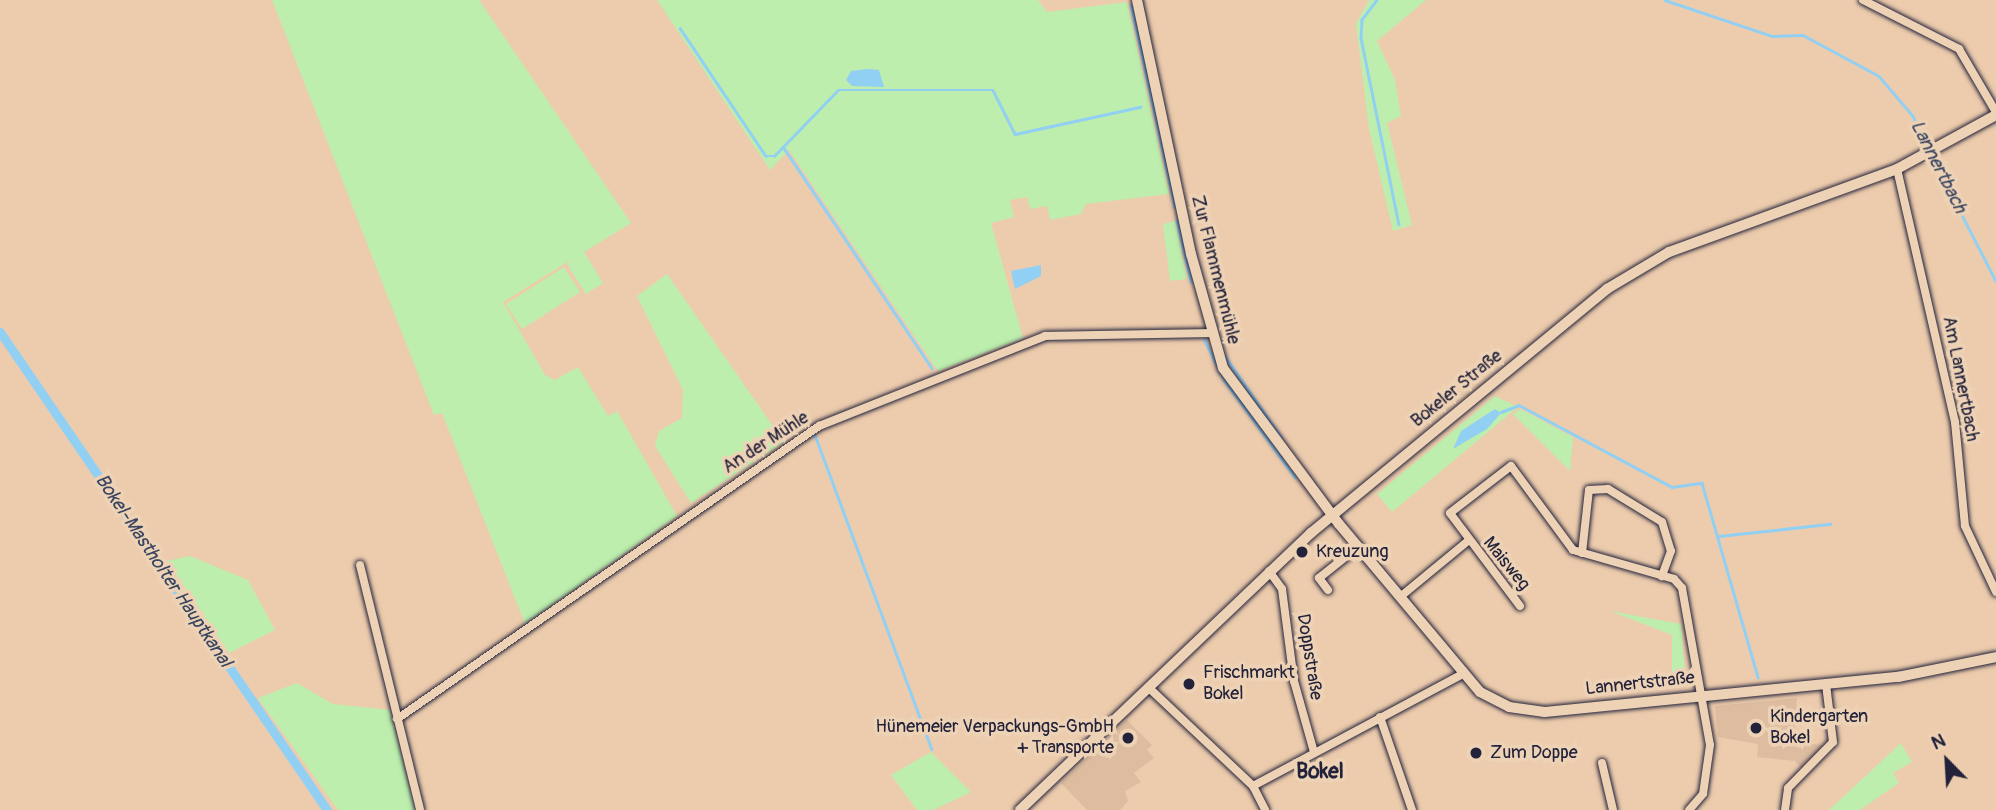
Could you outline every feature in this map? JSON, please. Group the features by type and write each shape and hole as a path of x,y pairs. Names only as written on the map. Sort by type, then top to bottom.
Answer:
{"street":[{"name":"Zur Flammenmühle","path":"1137,0 1209,333 1223,368 1332,515"},
{"path":"1863,0 1959,49 1996,114"},
{"name":"Bokeler Straße","path":"1020,810 1269,570 1332,515 1636,269 1897,169 1996,114"},
{"name":"Am Lannertbach","path":"1897,169 1955,422 1965,527 1996,592"},
{"name":"An der Mühle","path":"397,719 819,426 1045,336 1209,333"},
{"name":"Maisweg","path":"1520,606 1451,519 1452,508 1511,466 1582,553"},
{"path":"1662,576 1671,551 1662,523 1608,489 1589,490 1582,553 1662,576 1682,588 1703,695 1709,772 1703,794 1689,810"},
{"name":"Lannertstraße","path":"1332,515 1463,674 1492,700 1524,711 1826,684 1996,657"},
{"path":"1400,597 1468,541"},
{"path":"1328,590 1319,578 1358,547"},
{"path":"360,565 420,810"},
{"name":"Doppstraße","path":"1269,570 1282,589 1294,681 1314,752"},
{"path":"1253,786 1463,674"},
{"path":"1785,810 1788,788 1833,742 1826,684"},
{"path":"1148,687 1253,786 1265,810"},
{"path":"1380,717 1412,810"},
{"path":"1602,763 1613,810"}],"shaded area":[{"name":"Kindergarten Bokel","path":"1797,698 1793,742 1823,745 1802,769 1795,761 1757,757 1758,744 1718,737 1715,706"},
{"path":"1127,720 1152,745 1147,750 1154,758 1134,773 1141,782 1125,791 1128,801 1120,810 1087,810 1061,783"}],"green space":[{"path":"272,0 479,0 631,223 584,252 603,283 586,294 567,264 574,258 503,302 545,375 555,380 578,367 608,416 617,411 677,516 525,624 442,413 434,415"},
{"path":"657,0 1038,0 1047,12 1127,2 1169,194 1086,204 1081,214 1050,220 1047,206 1030,209 1027,197 1010,200 1014,217 991,223 1023,338 938,371 789,150 770,170"},
{"path":"1369,0 1426,0 1377,41 1395,80 1401,116 1387,123 1412,225 1393,231 1369,129 1356,24"},
{"path":"1175,221 1187,279 1170,281 1163,224"},
{"path":"564,267 580,292 522,329 506,304"},
{"path":"667,274 784,442 691,503 655,446 659,431 682,418 683,390 637,296"},
{"path":"1495,396 1518,407 1392,512 1377,494"},
{"path":"1520,409 1573,437 1570,471 1513,414"},
{"path":"190,556 248,580 275,630 229,653 167,561"},
{"path":"1610,611 1681,624 1686,685 1672,686 1672,635"},
{"path":"297,683 333,704 390,710 415,810 338,810 258,698"},
{"path":"1901,743 1912,762 1893,773 1899,783 1860,810 1829,810"},
{"path":"931,752 971,792 933,810 917,810 891,775"}],"water":[{"path":"879,70 884,87 852,86 846,80 851,71"},
{"path":"1041,265 1041,276 1015,289 1011,271"},
{"path":"1495,409 1501,413 1487,429 1453,449 1461,431"}],"waterway":[{"path":"1377,0 1362,20 1361,38 1399,224"},
{"name":"Lannertbach","path":"1665,0 1772,36 1803,35 1879,76 1913,116 1928,149"},
{"path":"1131,5 1175,207"},
{"path":"680,28 766,156 774,156 838,90 993,90 1015,134 1140,107"},
{"path":"784,148 932,368"},
{"name":"Lannertbach","path":"1931,155 1996,281"},
{"path":"1177,220 1191,281"},
{"name":"Bokel-Mastholter Hauptkanal","path":"0,332 327,810"},
{"path":"1204,339 1225,381 1295,477"},
{"path":"1225,356 1281,437"},
{"path":"1501,412 1519,405 1672,487 1702,483 1758,677"},
{"path":"815,435 932,749"},
{"path":"1719,536 1830,524"}],"place":[{"name":"Kreuzung","path":"1302,552"},
{"name":"Frischmarkt Bokel","path":"1189,684"},
{"name":"Kindergarten Bokel","path":"1756,728"},
{"name":"Hünemeier Verpackungs-GmbH + Transporte","path":"1128,738"},
{"name":"Zum Doppe","path":"1476,753"}],"district":[{"name":"Bokel","path":"1320,772"}]}
